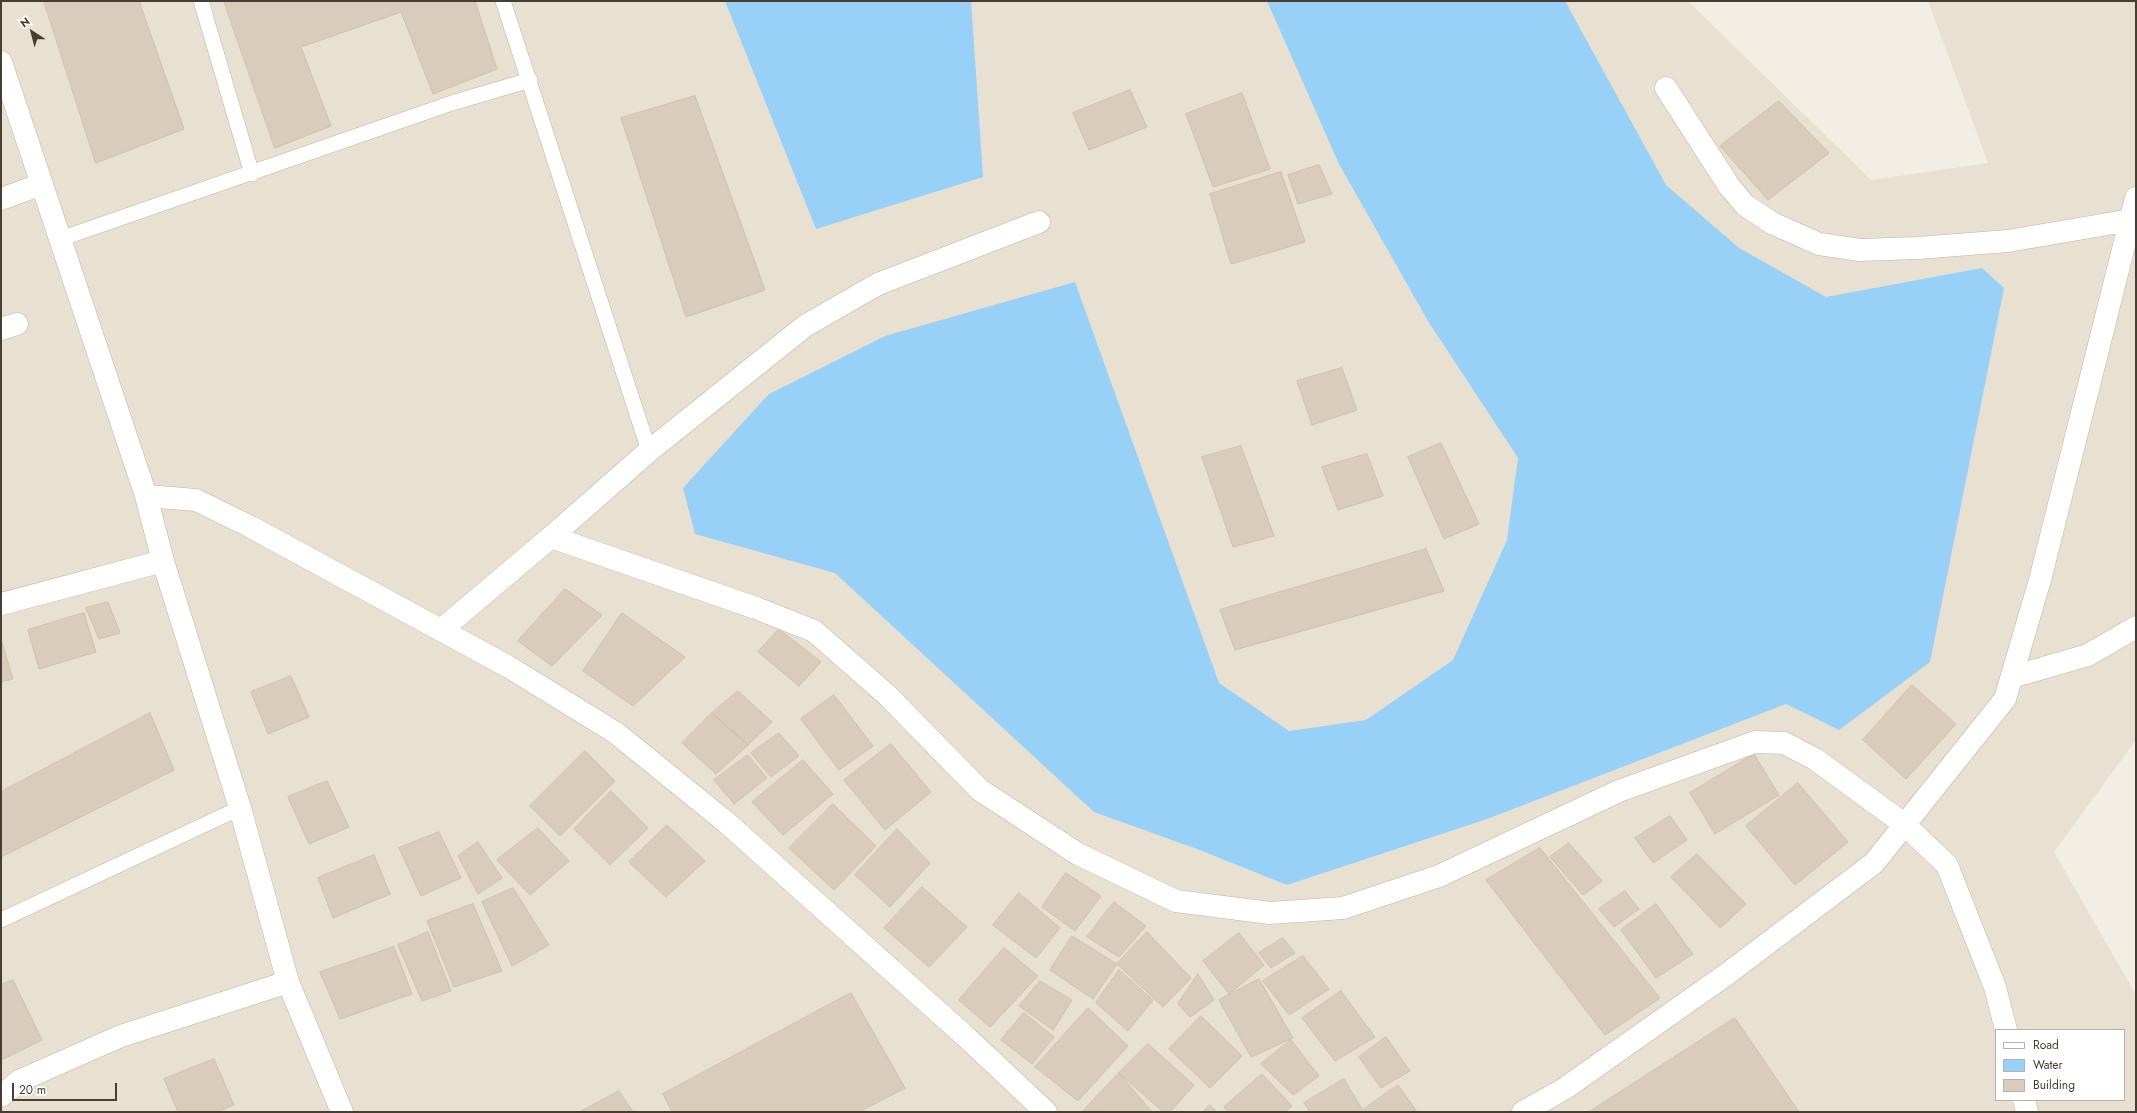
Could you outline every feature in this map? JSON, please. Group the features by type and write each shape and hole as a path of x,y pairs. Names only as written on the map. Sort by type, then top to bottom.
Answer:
{"street":[{"path":"1,62 146,496 163,561 240,808 288,982 342,1112"},
{"path":"1666,88 1729,186 1745,205 1772,222 1819,244 1860,250 1918,248 2008,241 2131,220"},
{"path":"1,198 42,184"},
{"path":"1523,1112 1564,1089 1714,983 1874,863 2005,699 2040,580 2136,198"},
{"path":"441,630 551,537 649,451 805,326 878,284 1040,222"},
{"path":"146,496 196,500 258,530 509,667 616,733 726,822 964,1035 1046,1112"},
{"path":"551,537 756,608 814,632 887,695 980,790 1078,854 1176,901 1270,914 1343,908 1439,876 1618,791 1755,742 1784,743 1815,759 1904,824 1947,865 1995,987 2006,1029"},
{"path":"1,604 163,561"},
{"path":"2012,677 2088,655 2136,627"},
{"path":"1,1096 18,1081 121,1036 288,982"},
{"path":"2024,1101 2027,1112"}],"lane":[{"path":"201,1 252,174"},
{"path":"503,1 530,80 649,451"},
{"path":"60,239 252,174 452,103 530,80"},
{"path":"1,920 240,808"}],"shaded area":[{"path":"1,1 1688,1 1871,180 1988,163 1928,1 2136,1 2136,740 2054,852 2136,995 2136,1112 1,1112"}],"water":[{"path":"725,1 971,1 983,177 816,229"},
{"path":"1267,1 1565,1 1666,185 1739,248 1826,297 1982,268 2004,288 1930,662 1839,730 1786,704 1487,819 1287,885 1197,849 1094,812 835,573 695,534 683,488 769,394 885,336 1075,282 1219,683 1289,731 1366,720 1453,660 1507,540 1518,458 1428,321 1339,164"}],"building":[{"path":"44,1 139,1 184,129 96,163"},
{"path":"224,1 475,1 497,69 433,94 401,12 301,47 331,126 275,148"},
{"path":"1130,90 1147,127 1089,150 1073,113"},
{"path":"1242,93 1270,169 1213,187 1186,114"},
{"path":"695,96 765,290 686,317 621,118"},
{"path":"1779,101 1829,153 1768,200 1720,146"},
{"path":"1319,165 1332,194 1298,204 1288,175"},
{"path":"1281,172 1305,242 1231,264 1210,194"},
{"path":"1342,368 1357,410 1312,425 1297,381"},
{"path":"1441,443 1479,524 1444,539 1408,457"},
{"path":"1241,446 1274,536 1233,547 1202,457"},
{"path":"1367,454 1383,496 1338,510 1322,467"},
{"path":"1426,549 1444,591 1235,650 1220,610"},
{"path":"565,589 602,615 552,666 518,641"},
{"path":"108,602 120,633 99,639 86,608"},
{"path":"84,613 96,652 39,669 28,630"},
{"path":"622,613 685,657 633,706 583,671"},
{"path":"779,629 821,662 799,686 758,652"},
{"path":"1,639 13,679 1,682"},
{"path":"291,676 309,717 268,734 251,692"},
{"path":"1912,685 1956,724 1906,779 1863,740"},
{"path":"738,691 772,722 748,745 712,713"},
{"path":"834,695 873,746 839,770 801,719"},
{"path":"150,713 174,770 1,857 1,792"},
{"path":"712,713 748,745 716,774 682,743"},
{"path":"779,733 799,756 771,777 751,753"},
{"path":"891,744 931,792 885,830 844,780"},
{"path":"585,751 615,781 560,836 530,806"},
{"path":"1754,754 1779,795 1715,834 1690,793"},
{"path":"748,755 767,778 734,804 714,780"},
{"path":"803,760 833,794 783,835 752,802"},
{"path":"327,781 349,827 309,844 288,797"},
{"path":"1798,783 1848,842 1795,885 1746,826"},
{"path":"611,791 648,828 610,865 574,829"},
{"path":"833,804 876,846 834,890 789,848"},
{"path":"1670,816 1687,840 1653,863 1635,838"},
{"path":"667,825 705,861 666,897 629,862"},
{"path":"538,828 569,861 530,895 497,860"},
{"path":"897,829 930,863 890,907 855,875"},
{"path":"439,832 461,878 421,896 399,848"},
{"path":"478,842 502,878 478,894 458,856"},
{"path":"1569,843 1602,881 1583,895 1550,857"},
{"path":"1540,848 1660,998 1605,1035 1486,880"},
{"path":"1697,854 1746,904 1720,928 1671,877"},
{"path":"374,855 390,894 333,918 318,878"},
{"path":"1066,873 1101,896 1075,931 1042,907"},
{"path":"922,887 967,927 929,967 884,928"},
{"path":"513,888 549,945 512,966 482,902"},
{"path":"1625,891 1639,909 1614,927 1599,909"},
{"path":"1019,893 1060,928 1036,958 993,925"},
{"path":"1114,902 1146,926 1119,957 1087,937"},
{"path":"473,904 502,971 454,987 427,921"},
{"path":"1656,904 1693,954 1656,978 1621,930"},
{"path":"428,932 451,991 422,1001 398,945"},
{"path":"1147,932 1191,978 1163,1007 1117,964"},
{"path":"1239,933 1264,965 1229,994 1203,961"},
{"path":"1072,936 1117,964 1093,999 1050,970"},
{"path":"1283,938 1295,953 1271,968 1259,953"},
{"path":"394,947 412,994 340,1019 320,972"},
{"path":"1004,948 1038,976 990,1027 959,1000"},
{"path":"1303,956 1329,989 1289,1015 1263,981"},
{"path":"1119,970 1153,1000 1128,1031 1096,1003"},
{"path":"1198,974 1214,1000 1190,1017 1178,1004"},
{"path":"1259,979 1293,1038 1251,1057 1219,1000"},
{"path":"13,980 42,1040 1,1060 1,985"},
{"path":"1040,981 1072,1000 1053,1030 1019,1006"},
{"path":"1341,991 1375,1037 1335,1061 1302,1018"},
{"path":"851,993 905,1088 859,1112 672,1112 663,1094"},
{"path":"1088,1008 1128,1046 1078,1101 1035,1067"},
{"path":"1024,1013 1054,1037 1032,1064 1001,1040"},
{"path":"1201,1016 1242,1056 1210,1088 1169,1049"},
{"path":"1735,1018 1799,1112 1589,1112"},
{"path":"1386,1037 1410,1071 1381,1088 1359,1057"},
{"path":"1291,1040 1319,1076 1293,1095 1261,1064"},
{"path":"1148,1044 1194,1085 1170,1112 1163,1112 1119,1073"},
{"path":"214,1059 234,1105 217,1112 178,1112 164,1079"},
{"path":"1119,1073 1152,1112 1083,1111"},
{"path":"1262,1074 1292,1106 1285,1112 1228,1112 1224,1107"},
{"path":"1344,1079 1364,1112 1310,1112 1304,1103"},
{"path":"1398,1085 1417,1112 1366,1112 1364,1109"},
{"path":"619,1091 633,1112 580,1112"},
{"path":"1210,1105 1217,1112 1203,1112"}]}
